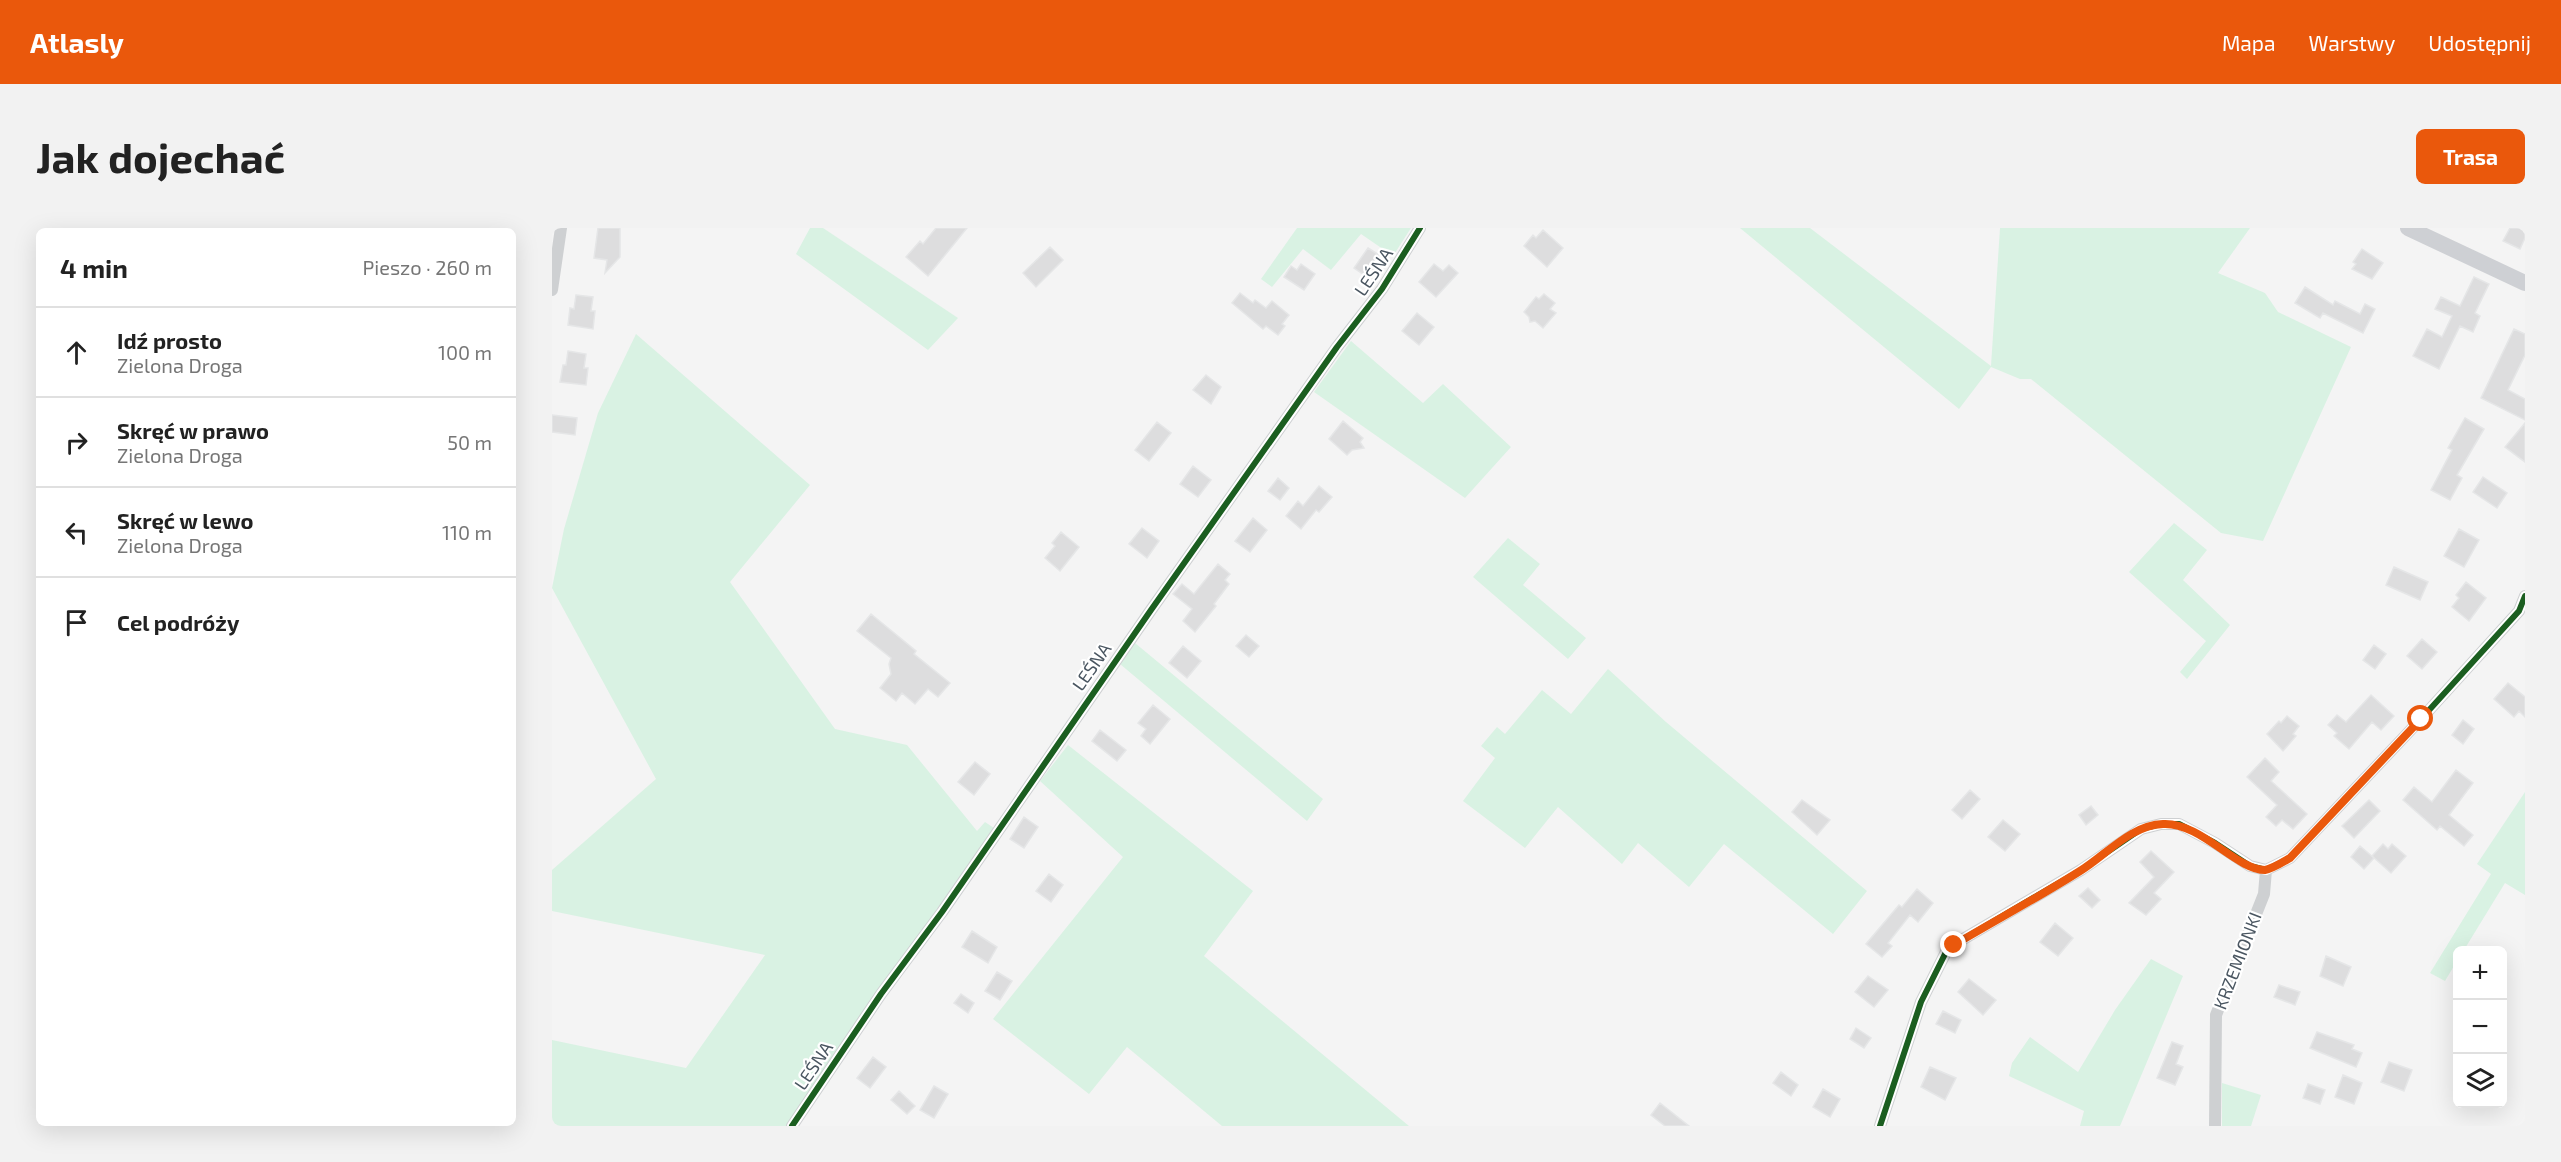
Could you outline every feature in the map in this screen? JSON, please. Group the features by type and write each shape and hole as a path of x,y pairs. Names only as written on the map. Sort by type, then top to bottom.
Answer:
{"main road":[{"path":"2408,228 2525,283"}],"street":[{"path":"552,290 561,228"},
{"name":"LEŚNA","path":"792,1126 881,994 942,912 1337,346 1382,290 1420,228"},
{"path":"1880,1126 1921,1002 1948,948 2081,870 2140,829 2151,826 2179,824 2215,843 2250,866 2266,870 2290,858 2512,618 2519,610 2525,596"},
{"name":"KRZEMIONKI","path":"2215,1126 2217,1015 2264,894 2266,870"}],"green space":[{"path":"810,228 823,228 958,318 928,350 796,254"},
{"path":"1297,228 1411,228 1393,256 1361,234 1331,270 1303,249 1272,287 1261,279"},
{"path":"1740,228 1810,228 1991,366 2000,228 2250,228 2218,273 2265,293 2278,312 2351,347 2263,541 2221,533 2031,379 2020,379 1991,367 1959,409"},
{"path":"636,334 810,485 730,582 835,729 907,745 977,831 985,822 994,828 787,1126 552,1126 552,1040 686,1068 765,955 552,911 552,870 656,779 552,588 564,529 598,413"},
{"path":"1351,341 1423,403 1443,384 1511,447 1465,498 1314,392"},
{"path":"2174,523 2207,550 2183,580 2230,625 2187,679 2180,672 2206,641 2129,572"},
{"path":"1508,538 1540,564 1523,585 1586,638 1568,659 1473,577"},
{"path":"1135,643 1323,799 1307,821 1120,664"},
{"path":"1608,669 1666,722 1867,891 1833,934 1724,844 1689,887 1638,843 1622,864 1558,807 1525,848 1463,801 1495,758 1481,746 1497,727 1505,734 1542,690 1571,714"},
{"path":"1068,745 1253,891 1204,956 1409,1126 1222,1126 1127,1047 1089,1094 993,1019 1123,857 1040,781"},
{"path":"2525,792 2525,895 2505,883 2466,946 2453,946 2453,968 2445,981 2430,973 2491,874 2477,864"},
{"path":"2151,959 2183,976 2120,1126 2080,1126 2084,1111 2009,1076 2012,1063 2030,1037 2078,1072 2115,1010"},
{"path":"2222,1083 2261,1095 2251,1126 2222,1126"}],"building":[{"path":"598,228 620,228 620,257 605,273 607,260 594,258"},
{"path":"936,228 967,228 928,276 906,257 920,241 923,244"},
{"path":"2510,228 2525,228 2525,238 2520,249 2503,241"},
{"path":"1543,230 1563,248 1547,267 1524,246 1533,235 1536,238"},
{"path":"1050,247 1063,260 1036,287 1023,273"},
{"path":"1368,248 1384,258 1370,279 1354,268"},
{"path":"2362,249 2383,263 2372,279 2352,269 2356,264 2353,262"},
{"path":"1301,264 1315,274 1304,290 1284,277 1291,266 1297,270"},
{"path":"1434,264 1443,271 1449,265 1458,273 1436,297 1419,282"},
{"path":"2474,277 2489,284 2475,313 2480,316 2473,332 2460,326 2439,369 2413,356 2427,329 2442,337 2452,316 2435,309 2441,297 2460,306"},
{"path":"2305,287 2333,305 2335,301 2360,314 2365,304 2375,309 2363,333 2323,313 2320,318 2295,303"},
{"path":"1240,293 1253,303 1255,300 1266,308 1272,301 1289,315 1278,335 1266,326 1263,329 1232,303"},
{"path":"1544,294 1555,303 1550,309 1556,313 1543,328 1535,321 1530,322 1524,312 1536,297 1539,299"},
{"path":"576,295 593,297 591,311 595,311 593,329 568,325 570,308 574,309"},
{"path":"1417,313 1434,327 1419,345 1402,331"},
{"path":"2514,329 2525,334 2525,355 2508,390 2525,399 2525,420 2481,398"},
{"path":"568,351 586,354 584,368 588,368 586,385 560,382"},
{"path":"1206,375 1221,387 1211,404 1193,390"},
{"path":"552,415 577,418 575,435 552,432"},
{"path":"2465,418 2484,429 2457,475 2462,478 2450,500 2431,490 2452,450 2448,448"},
{"path":"1343,421 1363,438 1360,442 1364,448 1352,450 1347,455 1329,439"},
{"path":"1157,422 1171,433 1149,461 1135,450"},
{"path":"2525,423 2525,462 2505,447"},
{"path":"1193,466 1211,480 1198,497 1180,484"},
{"path":"2483,477 2507,493 2497,508 2473,492"},
{"path":"1278,478 1289,488 1280,500 1268,491"},
{"path":"1319,486 1332,497 1319,512 1316,510 1301,529 1286,516 1298,501 1303,506"},
{"path":"1253,518 1267,530 1250,552 1235,541"},
{"path":"1142,528 1159,541 1147,558 1129,544"},
{"path":"2459,529 2479,540 2464,567 2444,556"},
{"path":"1061,532 1079,547 1060,571 1045,558 1055,546 1052,543"},
{"path":"1218,564 1230,574 1225,580 1229,584 1214,604 1216,606 1195,632 1183,621 1192,609 1173,594 1182,584 1194,594"},
{"path":"2394,567 2428,582 2420,600 2386,585"},
{"path":"2466,582 2486,598 2469,621 2452,607 2459,598 2456,595"},
{"path":"871,614 916,651 914,654 950,683 938,697 928,689 915,704 902,693 896,701 880,688 891,674 889,664 891,658 857,631"},
{"path":"1246,635 1259,646 1249,657 1236,646"},
{"path":"2422,639 2437,652 2422,669 2407,656"},
{"path":"2374,645 2386,654 2375,669 2363,660"},
{"path":"1183,646 1201,661 1187,678 1169,663"},
{"path":"2508,683 2525,697 2525,717 2519,711 2514,717 2494,699"},
{"path":"2371,695 2394,716 2381,730 2372,722 2349,749 2334,736 2337,733 2328,725 2337,715 2346,722"},
{"path":"1153,705 1170,719 1150,744 1141,736 1146,729 1138,723"},
{"path":"2287,716 2299,726 2293,734 2296,736 2283,751 2267,734"},
{"path":"2463,720 2474,729 2463,744 2452,735"},
{"path":"1100,730 1126,750 1117,761 1092,741"},
{"path":"2265,758 2279,772 2271,781 2307,814 2293,829 2282,820 2276,826 2266,817 2277,805 2247,777"},
{"path":"975,762 990,774 974,795 958,782"},
{"path":"2456,770 2473,783 2449,815 2473,835 2464,846 2440,826 2437,830 2403,800 2414,787 2432,802"},
{"path":"1970,790 1980,799 1962,819 1952,810"},
{"path":"1802,800 1830,820 1817,835 1792,812"},
{"path":"2369,800 2380,811 2354,838 2342,826"},
{"path":"2091,806 2098,815 2086,825 2079,815"},
{"path":"1024,817 1038,827 1024,848 1010,839"},
{"path":"2003,820 2020,834 2005,851 1988,837"},
{"path":"2383,844 2388,849 2392,844 2406,856 2391,873 2372,856"},
{"path":"2360,846 2374,858 2364,869 2351,857"},
{"path":"2151,851 2174,872 2154,893 2161,899 2146,915 2129,903 2154,877 2140,862"},
{"path":"1049,874 1063,885 1051,902 1036,891"},
{"path":"2088,888 2100,900 2092,908 2079,896"},
{"path":"1917,889 1933,903 1918,922 1910,915 1888,943 1892,946 1882,957 1866,944 1899,905 1902,907"},
{"path":"2055,923 2073,938 2058,956 2040,942"},
{"path":"972,931 997,947 988,963 962,947"},
{"path":"2326,956 2351,967 2343,986 2320,976"},
{"path":"997,972 1012,981 1000,1000 985,991"},
{"path":"1868,976 1888,990 1874,1007 1855,992"},
{"path":"1969,979 1996,1000 1983,1015 1958,992"},
{"path":"2279,985 2300,992 2295,1005 2274,997"},
{"path":"961,994 974,1003 968,1013 954,1003"},
{"path":"1943,1011 1961,1020 1955,1033 1936,1024"},
{"path":"1856,1028 1871,1038 1864,1048 1850,1039"},
{"path":"2317,1032 2354,1045 2352,1049 2362,1053 2356,1067 2310,1048"},
{"path":"2172,1042 2183,1046 2176,1064 2183,1067 2175,1085 2157,1078"},
{"path":"873,1057 886,1067 870,1088 857,1078"},
{"path":"2389,1062 2412,1070 2404,1091 2381,1082"},
{"path":"1930,1067 1956,1078 1945,1100 1921,1087"},
{"path":"1781,1072 1798,1085 1791,1096 1773,1083"},
{"path":"2343,1075 2362,1083 2354,1104 2335,1097"},
{"path":"2308,1084 2325,1090 2320,1104 2303,1098"},
{"path":"934,1086 948,1094 934,1118 920,1110"},
{"path":"1823,1089 1840,1099 1830,1117 1813,1107"},
{"path":"899,1091 915,1106 907,1114 891,1100"},
{"path":"1660,1103 1689,1126 1665,1126 1651,1115"}],"cycle path":[{"path":"792,1126 881,994 942,912 1151,610 1337,347 1382,289 1420,228"},
{"path":"1880,1126 1921,1002 1948,948 2081,870 2141,829 2161,824 2179,824 2215,843 2250,866 2266,870 2290,858 2519,611 2525,596"}],"route":[{"path":"1954,945 2081,870 2140,829 2161,824 2179,824 2215,843 2250,866 2266,870 2290,858 2421,719"}]}
